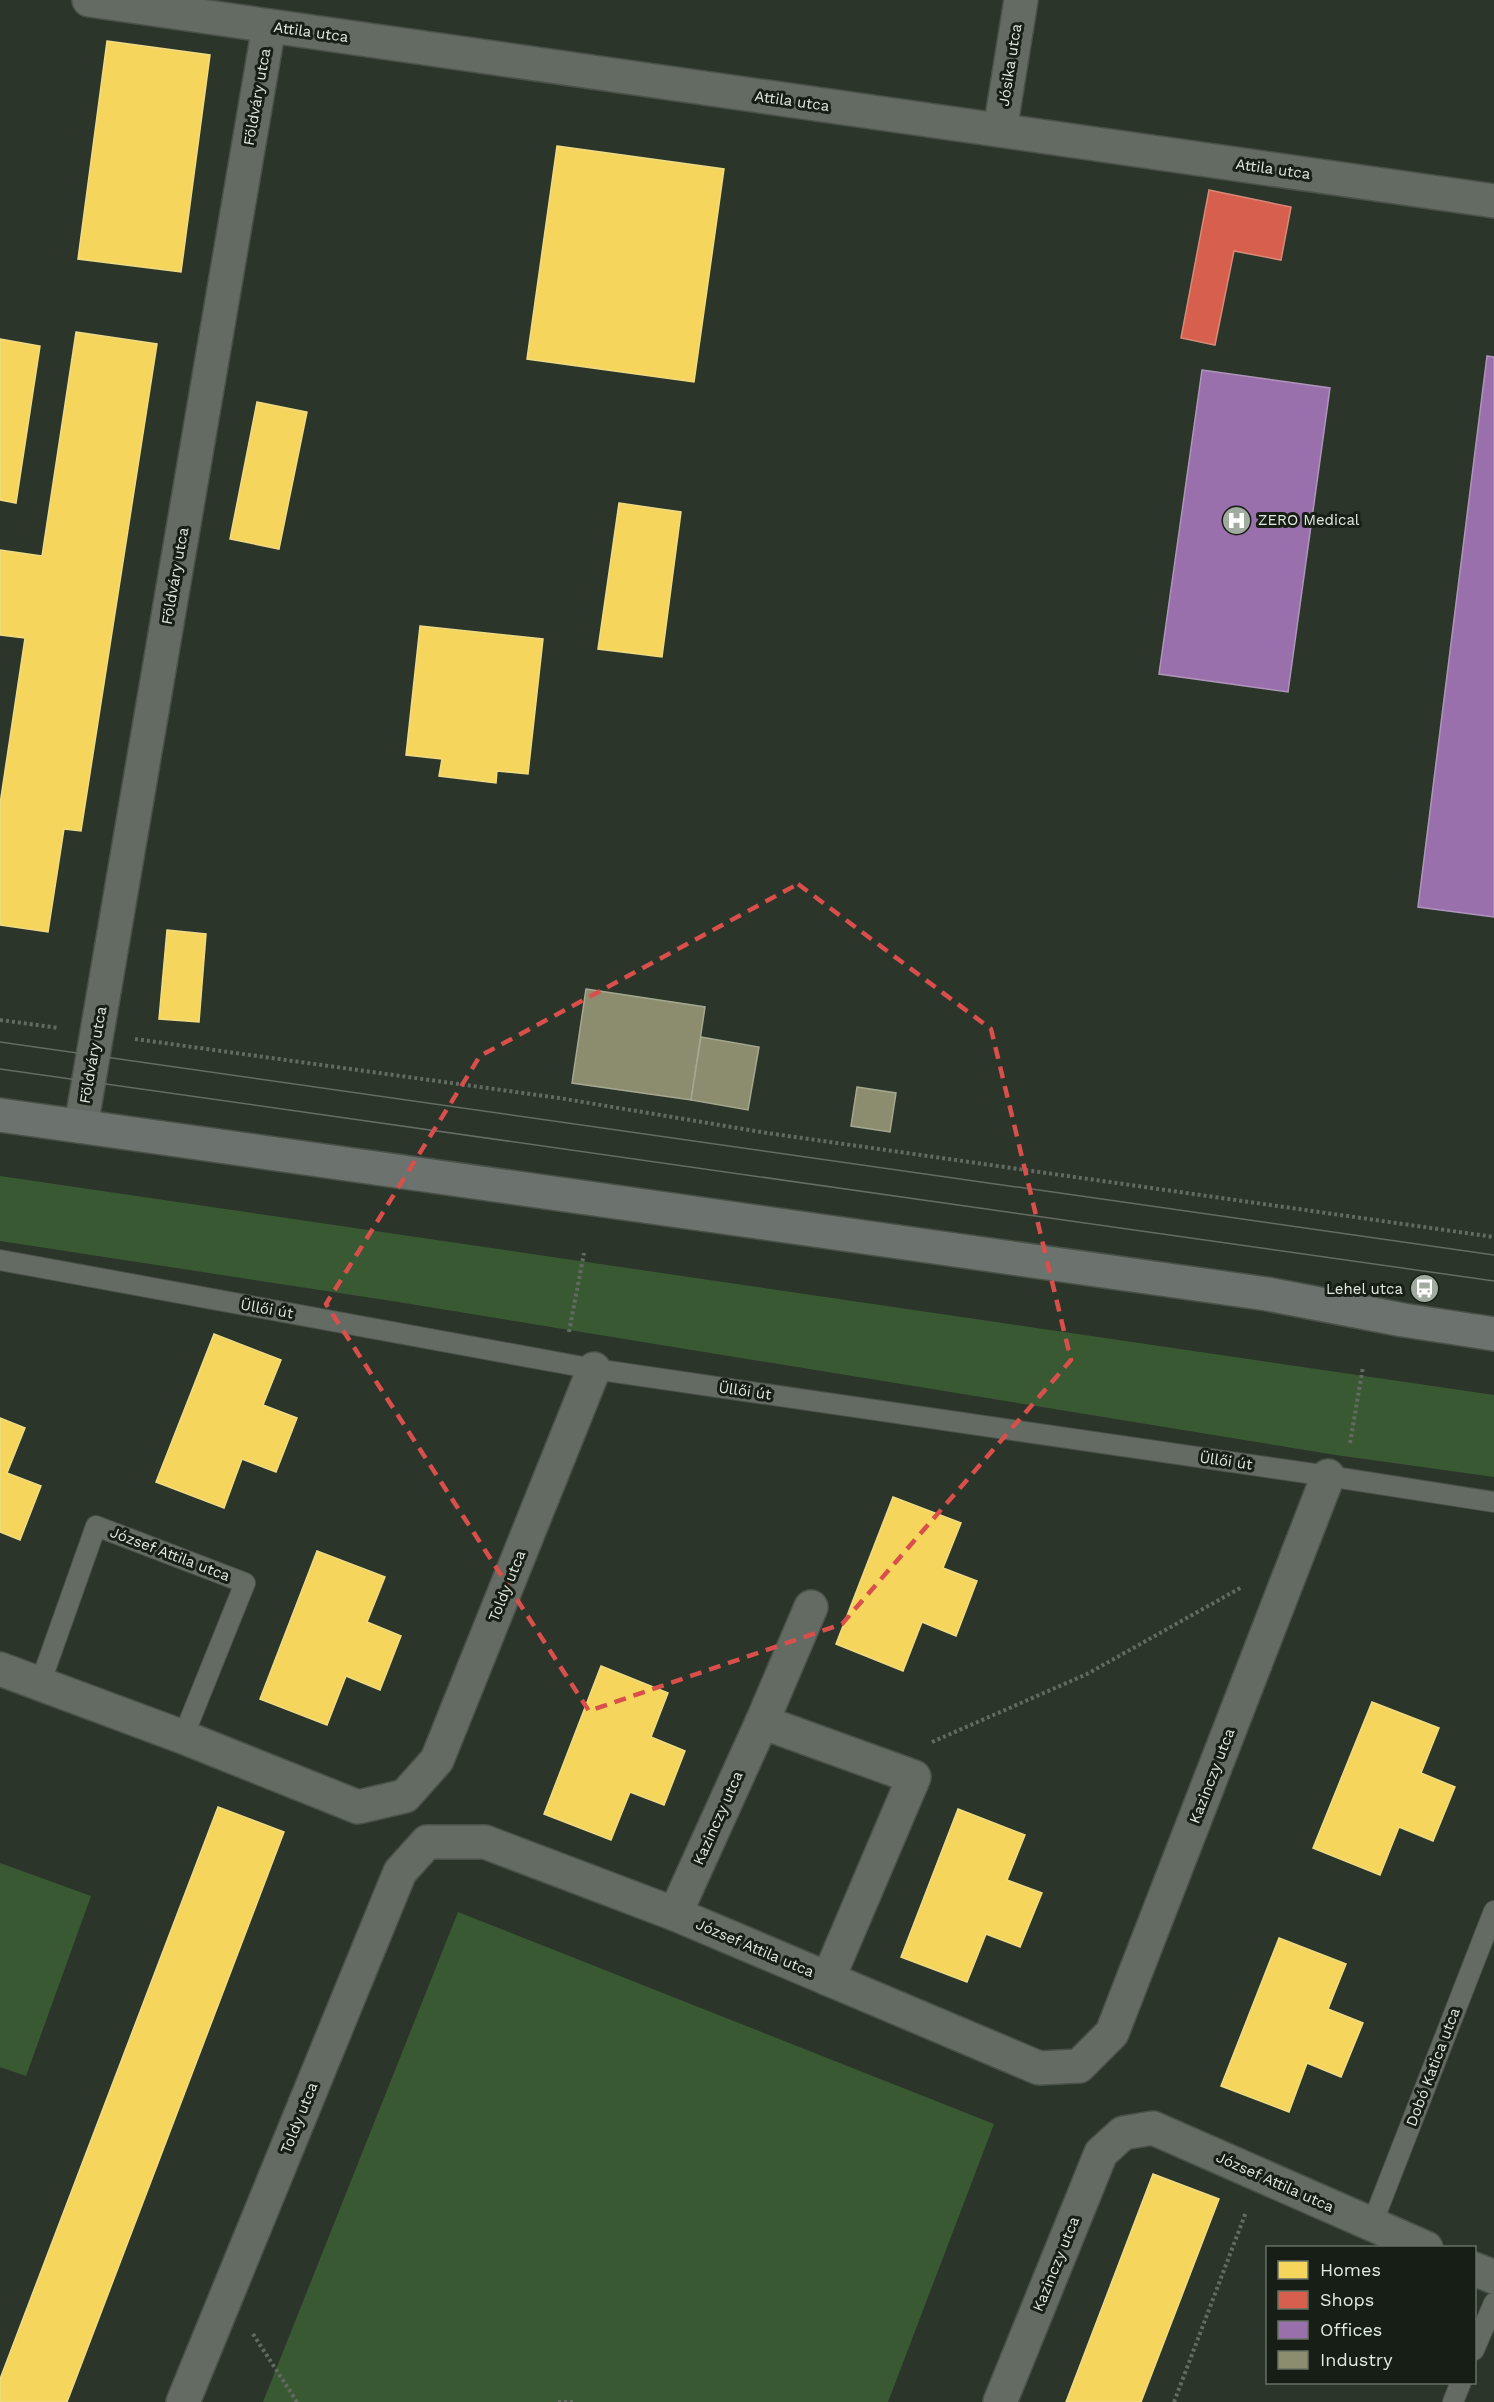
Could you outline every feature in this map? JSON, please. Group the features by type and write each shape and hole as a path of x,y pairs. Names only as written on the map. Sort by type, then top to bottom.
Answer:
{"main road":[{"path":"0,1115 1244,1290 1403,1320 1494,1334"}],"street":[{"name":"Attila utca","path":"89,0 1494,201"},
{"name":"Jósika utca","path":"1000,130 1021,0"},
{"name":"Földváry utca","path":"81,1126 269,26"},
{"name":"Toldy utca","path":"183,1737 358,1807 405,1796 437,1760 594,1368"},
{"name":"Kazinczy utca","path":"1079,2066 1112,2033 1297,1556 1336,1477"},
{"name":"Kazinczy utca","path":"675,1914 811,1607"},
{"path":"0,1669 183,1737"},
{"path":"762,1722 914,1777 828,1979"},
{"name":"Toldy utca","path":"183,2402 400,1872 427,1842"},
{"name":"József Attila utca","path":"427,1842 485,1842 675,1914 1040,2068 1079,2066"},
{"name":"József Attila utca","path":"1123,2133 1153,2128 1424,2246"},
{"name":"Kazinczy utca","path":"1000,2402 1101,2153 1123,2133"},
{"path":"1476,2270 1494,2277"}],"lane":[{"name":"Üllői út","path":"0,1260 594,1368 1336,1477 1494,1503"},
{"name":"József Attila utca","path":"40,1684 96,1526 245,1583 183,1737"},
{"name":"Dobó Katica utca","path":"1372,2224 1494,1911"},
{"path":"1476,2345 1494,2303"},
{"path":"1453,2402 1460,2384"}],"path":[{"path":"0,1020 559,1098 768,1133 1494,1237"},
{"path":"563,1362 584,1253"},
{"path":"1336,1477 1363,1366"},
{"path":"881,1764 1088,1674 1297,1556"},
{"path":"1174,2402 1259,2175"},
{"path":"227,2294 297,2402"},
{"path":"558,2402 573,2402"}],"highlighted area":[{"path":"798,884 991,1029 1071,1360 842,1624 589,1711 326,1304 480,1056"}],"green space":[{"path":"0,1176 1494,1395 1494,1477 1336,1455 392,1301 0,1241"},
{"path":"0,1863 91,1896 26,2076 0,2067"},
{"path":"458,1912 994,2124 888,2402 263,2402"}],"building: Homes":[{"path":"107,41 210,55 181,272 78,259"},
{"path":"557,146 724,169 694,382 527,359"},
{"path":"76,332 157,344 81,831 64,829 48,932 0,925 0,804 25,638 0,635 0,550 42,556"},
{"path":"0,339 40,346 16,503 0,500"},
{"path":"257,402 307,412 279,549 230,539"},
{"path":"619,503 681,512 662,657 598,649"},
{"path":"420,626 543,639 528,774 497,771 496,783 439,776 442,759 406,755"},
{"path":"167,930 206,934 199,1022 159,1019"},
{"path":"214,1334 281,1360 263,1405 297,1418 276,1472 242,1459 224,1508 156,1482"},
{"path":"0,1418 25,1428 7,1473 41,1486 20,1540 0,1532"},
{"path":"893,1497 961,1523 943,1568 977,1581 956,1636 922,1622 903,1671 836,1644"},
{"path":"317,1551 385,1577 367,1622 401,1636 380,1690 346,1676 327,1725 260,1699"},
{"path":"601,1666 668,1693 651,1737 685,1751 664,1805 630,1792 611,1840 544,1814"},
{"path":"1372,1702 1439,1728 1421,1773 1455,1787 1433,1841 1399,1827 1380,1875 1313,1848"},
{"path":"218,1807 284,1832 67,2402 0,2402 0,2379"},
{"path":"958,1809 1025,1835 1007,1880 1042,1893 1020,1947 986,1934 967,1982 901,1957"},
{"path":"1279,1938 1346,1964 1328,2009 1363,2023 1341,2077 1307,2063 1289,2112 1221,2086"},
{"path":"1153,2174 1219,2199 1141,2402 1066,2402"}],"building: Shops":[{"path":"1209,190 1291,207 1281,260 1234,251 1215,345 1181,338"}],"building: Offices":[{"path":"1487,356 1494,357 1494,917 1418,907"},
{"path":"1202,370 1330,388 1288,692 1159,674"}],"building: Industry":[{"path":"586,989 705,1007 691,1100 572,1083"},
{"path":"701,1037 759,1047 748,1110 691,1100"},
{"path":"857,1087 896,1093 890,1132 851,1126"}],"tram line":[{"path":"0,1042 1494,1255"},
{"path":"0,1069 1494,1281"}],"place":[{"name":"ZERO Medical","path":"1237,520"},
{"name":"Lehel utca","path":"1424,1289"}]}
